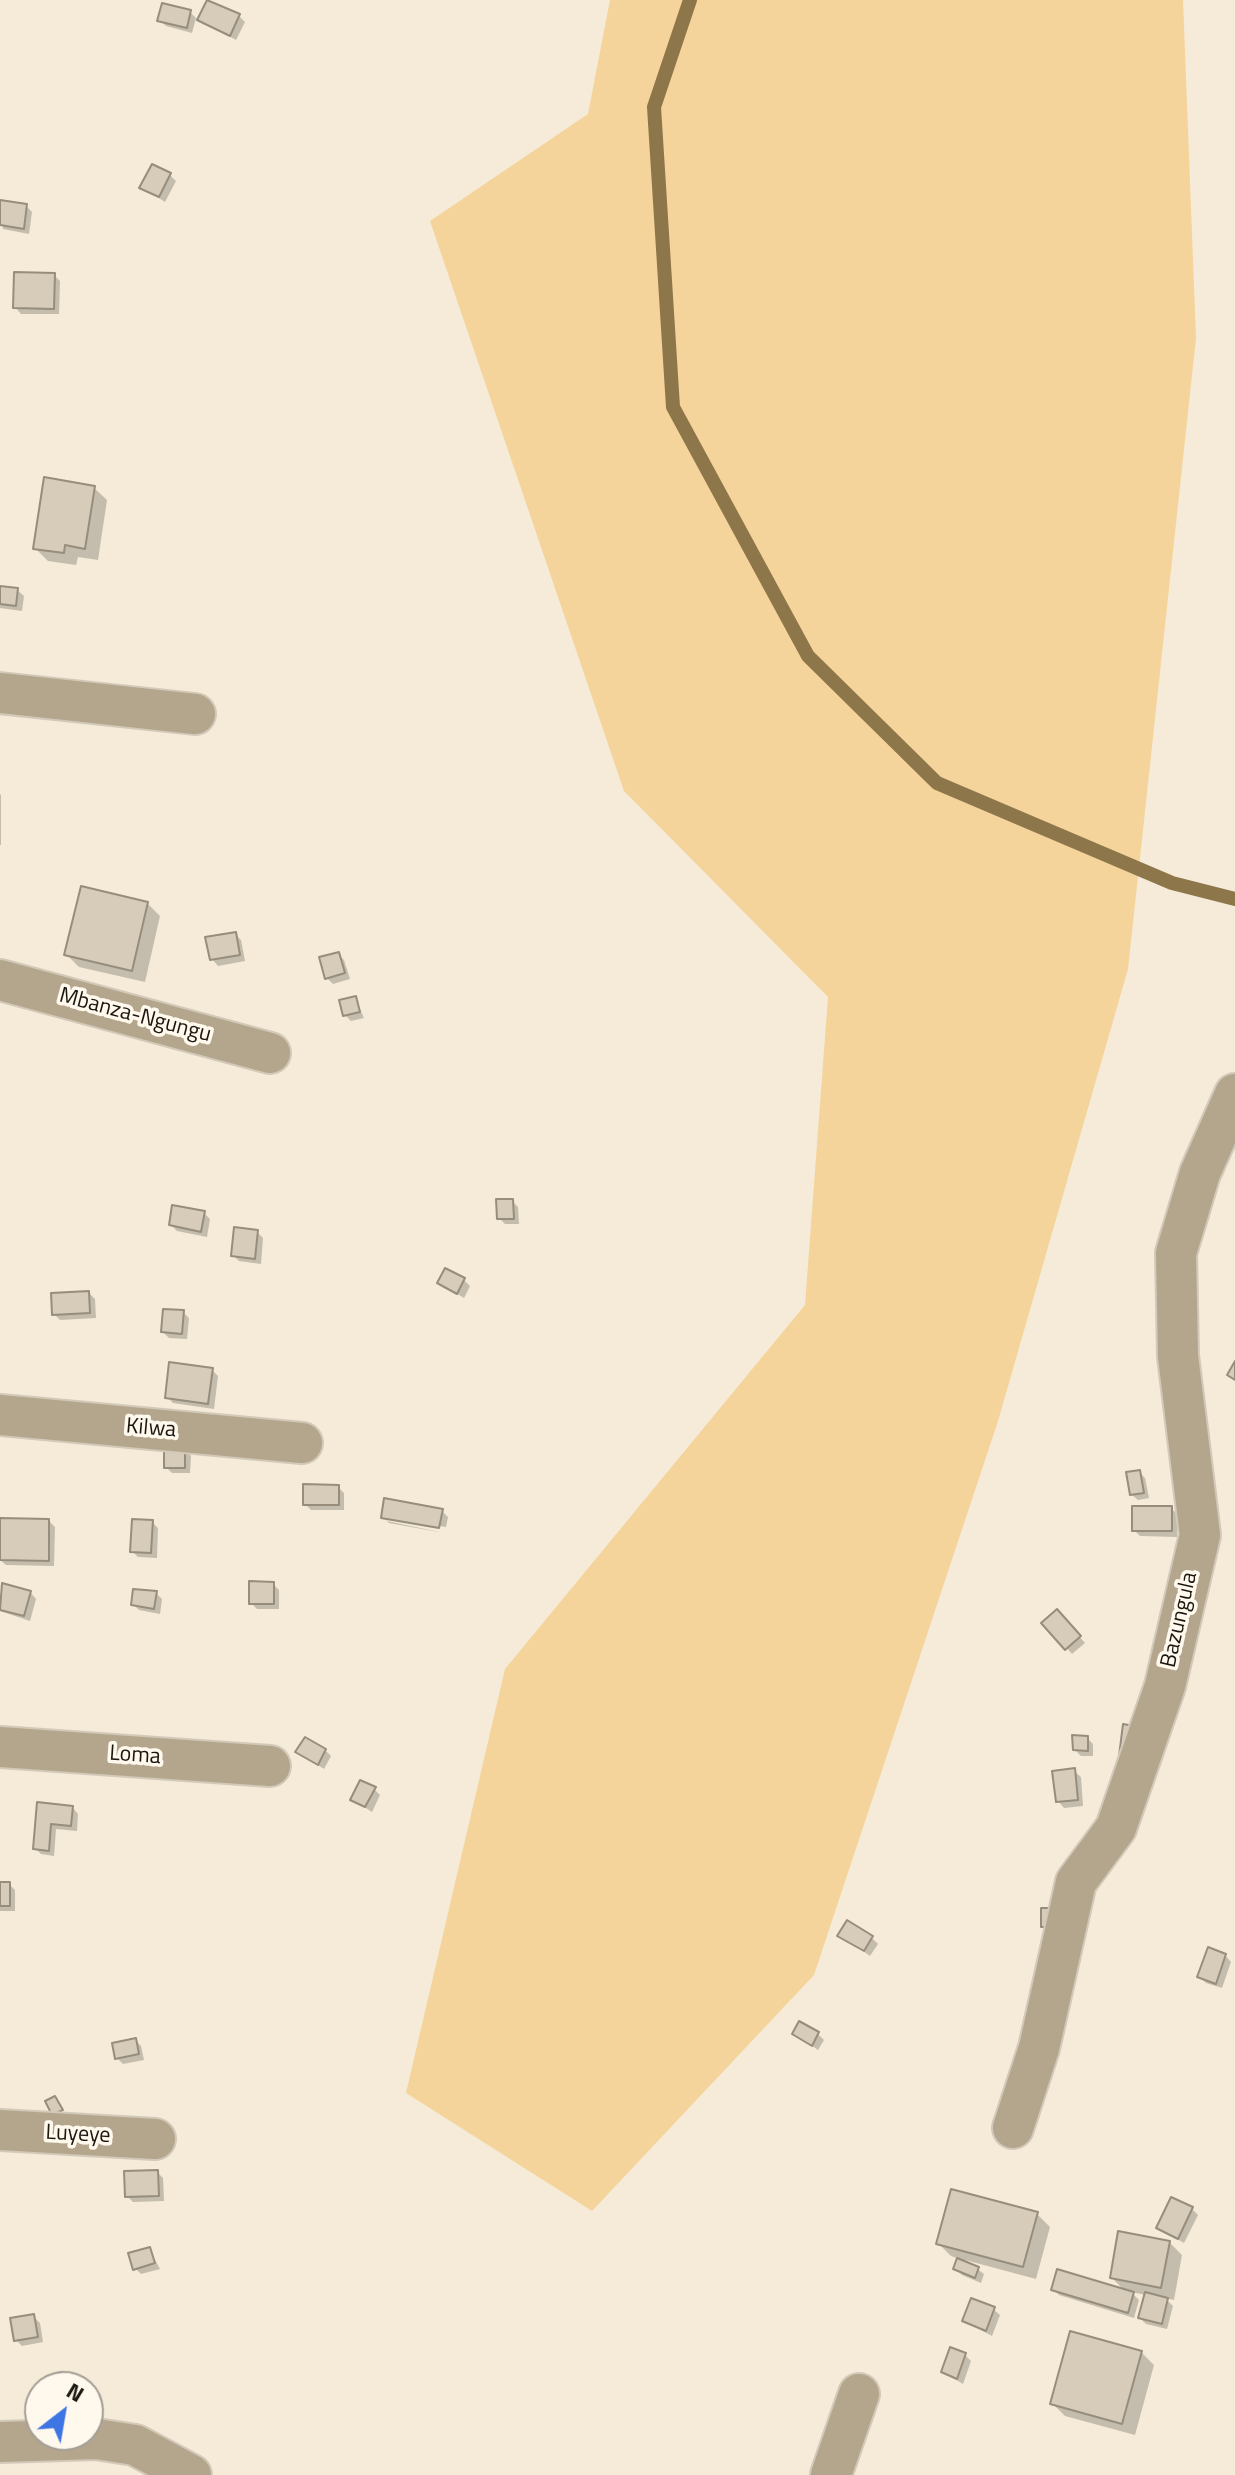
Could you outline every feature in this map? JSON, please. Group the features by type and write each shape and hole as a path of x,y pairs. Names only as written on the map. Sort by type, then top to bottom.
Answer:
{"street":[{"path":"0,693 195,714"},
{"name":"Mbanza-Ngungu","path":"0,980 270,1053"},
{"name":"Bazungula","path":"1013,2128 1039,2048 1076,1882 1116,1828 1165,1686 1200,1535 1178,1356 1176,1253 1200,1173 1235,1094"},
{"name":"Kilwa","path":"0,1415 302,1443"},
{"name":"Loma","path":"0,1747 270,1766"},
{"name":"Luyeye","path":"0,2130 155,2139"},
{"path":"831,2475 859,2394"},
{"path":"0,2442 96,2439 135,2445 191,2475"}],"shaded area":[{"path":"610,0 1183,0 1196,338 1128,969 998,1421 814,1975 592,2211 406,2093 505,1669 805,1305 828,997 624,791 430,221 588,114"}],"building":[{"path":"207,0 240,14 230,36 197,20"},
{"path":"162,3 191,10 187,28 157,21"},
{"path":"152,164 171,173 159,197 139,188"},
{"path":"0,200 27,204 24,229 0,225"},
{"path":"14,272 55,273 54,309 13,308"},
{"path":"44,477 95,486 85,549 65,545 64,553 33,549"},
{"path":"0,586 18,588 16,606 0,604"},
{"path":"81,886 148,902 132,971 64,955"},
{"path":"236,932 240,955 210,960 205,937"},
{"path":"339,952 345,973 325,979 319,957"},
{"path":"356,996 360,1012 343,1016 339,1000"},
{"path":"496,1199 513,1199 514,1219 497,1219"},
{"path":"172,1205 205,1211 201,1232 169,1225"},
{"path":"234,1227 258,1230 255,1259 231,1256"},
{"path":"445,1268 465,1278 457,1294 437,1283"},
{"path":"89,1291 90,1313 52,1315 51,1293"},
{"path":"163,1309 184,1310 182,1334 161,1332"},
{"path":"1235,1361 1235,1380 1227,1375"},
{"path":"169,1362 213,1368 208,1404 165,1398"},
{"path":"164,1447 185,1448 185,1468 164,1468"},
{"path":"1140,1470 1144,1493 1130,1495 1126,1472"},
{"path":"303,1484 339,1485 339,1505 303,1505"},
{"path":"384,1498 443,1509 439,1528 381,1518"},
{"path":"1132,1506 1172,1506 1172,1531 1132,1531"},
{"path":"0,1518 49,1519 49,1561 0,1560"},
{"path":"132,1519 153,1520 151,1553 130,1552"},
{"path":"249,1581 274,1582 274,1604 249,1604"},
{"path":"2,1583 31,1591 24,1616 0,1610"},
{"path":"133,1589 157,1591 154,1609 131,1605"},
{"path":"1057,1609 1081,1636 1065,1650 1041,1623"},
{"path":"1123,1724 1140,1727 1137,1758 1119,1756"},
{"path":"1072,1735 1088,1736 1088,1751 1073,1750"},
{"path":"305,1737 326,1749 318,1765 295,1752"},
{"path":"1075,1768 1078,1800 1056,1802 1052,1771"},
{"path":"360,1780 376,1787 365,1807 350,1800"},
{"path":"37,1802 73,1806 71,1826 51,1824 49,1851 33,1849"},
{"path":"0,1882 10,1882 10,1906 0,1906"},
{"path":"1041,1908 1060,1908 1061,1927 1041,1927"},
{"path":"847,1920 873,1936 864,1951 837,1936"},
{"path":"1208,1947 1226,1954 1216,1984 1197,1977"},
{"path":"799,2021 819,2032 812,2046 792,2034"},
{"path":"136,2038 139,2054 115,2059 112,2043"},
{"path":"55,2096 63,2110 52,2115 45,2101"},
{"path":"158,2170 159,2196 125,2197 124,2171"},
{"path":"951,2189 1038,2212 1023,2267 936,2244"},
{"path":"1171,2197 1193,2207 1178,2239 1156,2228"},
{"path":"1118,2231 1170,2241 1161,2288 1110,2278"},
{"path":"150,2247 155,2263 133,2270 128,2253"},
{"path":"957,2258 979,2267 975,2278 953,2269"},
{"path":"1057,2269 1134,2292 1128,2313 1051,2290"},
{"path":"1145,2292 1168,2298 1162,2324 1138,2318"},
{"path":"971,2298 995,2307 986,2331 962,2321"},
{"path":"34,2314 38,2337 14,2341 10,2318"},
{"path":"1070,2331 1142,2351 1122,2424 1050,2404"},
{"path":"950,2347 966,2353 957,2379 941,2372"}],"waterway":[{"path":"690,0 654,107 673,407 808,656 937,783 1172,883 1235,899"}]}
